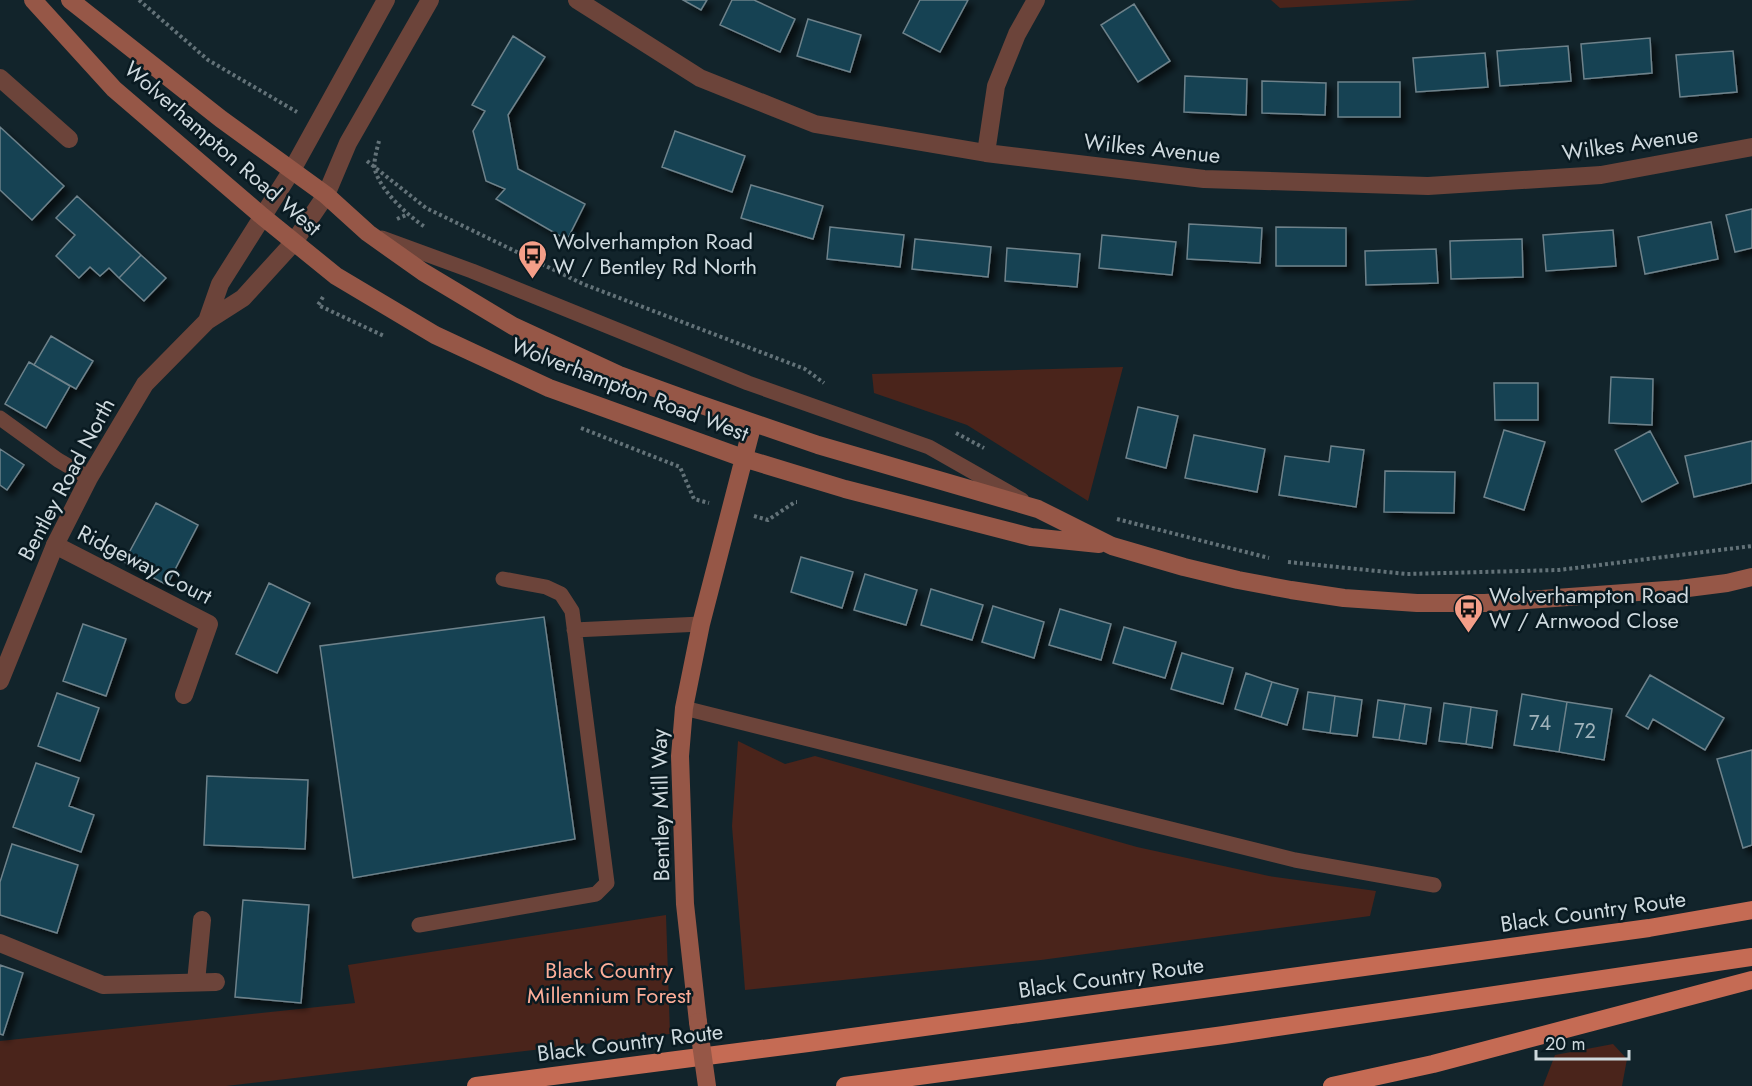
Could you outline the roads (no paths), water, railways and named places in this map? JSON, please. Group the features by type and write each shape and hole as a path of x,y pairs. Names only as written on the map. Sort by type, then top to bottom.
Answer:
{"highway":[{"name":"Black Country Route","path":"476,1086 808,1043 1602,934 1752,910"},
{"path":"845,1086 1235,1033 1752,957"},
{"path":"1332,1086 1433,1064 1752,980"}],"main road":[{"name":"Wolverhampton Road West","path":"33,0 114,89 336,276 435,335 549,388 743,458 845,489 1031,537 1112,546 1238,580 1344,598 1417,603 1485,603 1594,597 1728,584 1752,577"},
{"name":"Wolverhampton Road West","path":"70,0 221,119 326,195 368,233 423,272 513,326 618,375 829,448 1038,509 1112,546"},
{"name":"Bentley Mill Way","path":"707,1086 698,1022 684,881 680,756 684,708 700,624 753,423"}],"street":[{"name":"Bentley Road North","path":"207,321 220,284 291,170 386,0"},
{"name":"Bentley Road North","path":"0,681 55,544 89,478 145,384 207,321 243,298 294,242 326,195 348,143 430,0"},
{"name":"Wilkes Avenue","path":"577,0 700,78 815,124 986,153 1204,179 1428,186 1601,175 1752,147"},
{"path":"986,153 996,86 1017,34 1036,0"},
{"path":"0,78 69,139"},
{"name":"Ridgeway Court","path":"55,544 209,624 184,695"},
{"path":"196,982 202,920"},
{"path":"0,944 103,985 216,982"}],"lane":[{"path":"368,233 472,271 748,383 929,447 1038,509"},
{"path":"0,418 58,460 89,478"},
{"path":"419,925 596,894 607,883 572,611 561,594 546,587 503,579"},
{"path":"574,630 700,624"},
{"path":"684,708 1295,860 1434,885"}],"place":[{"name":"Wolverhampton Road W / Bentley Rd North","path":"532,280"},
{"name":"Wolverhampton Road W / Arnwood Close","path":"1468,634"}],"park label":[{"name":"Black Country Millennium Forest","path":"609,982"}]}
